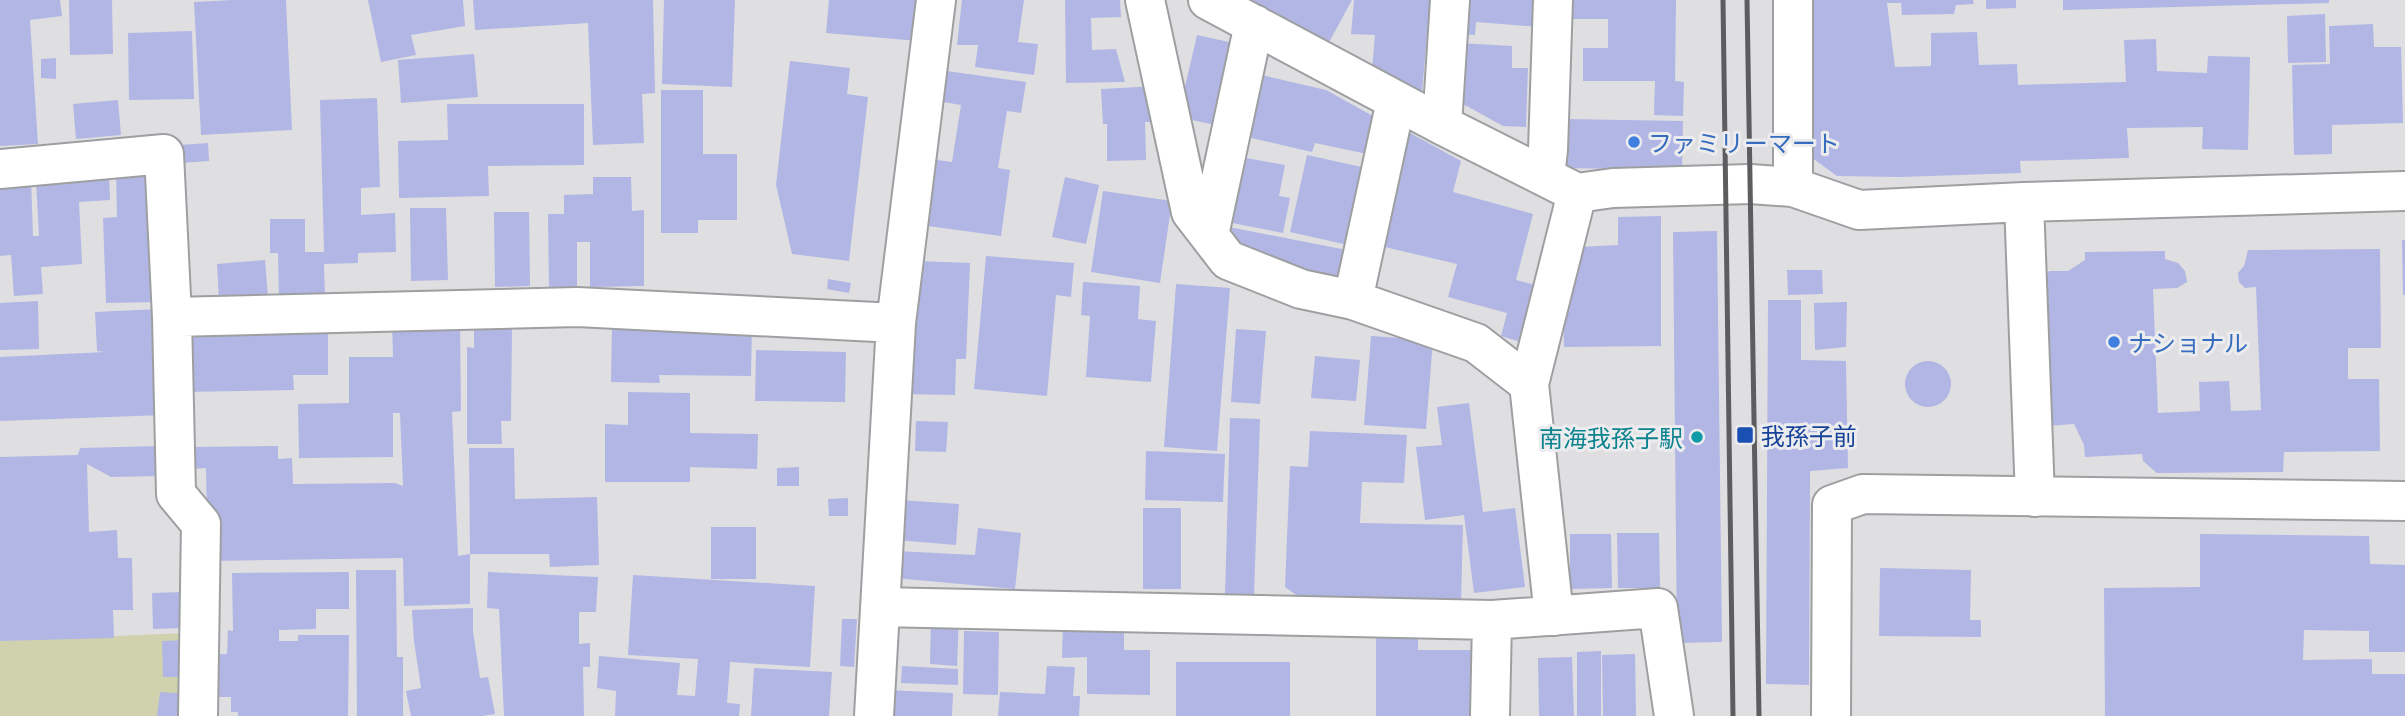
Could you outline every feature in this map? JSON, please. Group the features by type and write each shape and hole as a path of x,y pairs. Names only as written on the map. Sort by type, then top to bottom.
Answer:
{"street":[{"path":"874,716 896,323 936,0"},
{"path":"1144,0 1191,212 1228,260 1301,289 1353,300 1476,343 1528,384"},
{"path":"1208,0 1442,125 1561,184 1613,188 1750,184 1793,187 1859,210 2024,202 2405,191"},
{"path":"1442,125 1450,0"},
{"path":"1553,0 1548,150 1561,184 1528,384 1554,616"},
{"path":"1793,0 1793,187"},
{"path":"1209,235 1254,24"},
{"path":"1353,300 1396,101"},
{"path":"0,169 164,154 172,317 176,495 201,524 198,716"},
{"path":"2024,202 2035,497"},
{"path":"172,317 577,307 896,323"},
{"path":"1831,716 1832,505 1863,494 2405,501"},
{"path":"880,607 1492,620 1658,608 1674,716"},
{"path":"1490,716 1492,620"}],"green space":[{"path":"187,633 191,716 0,716 0,641"}],"building":[{"path":"0,0 60,0 62,16 30,20 38,144 0,146"},
{"path":"69,0 112,0 113,54 70,55"},
{"path":"286,0 292,130 201,135 194,2"},
{"path":"368,0 463,0 465,26 411,35 416,55 381,62"},
{"path":"473,0 653,0 655,93 642,94 644,143 593,145 588,23 475,30"},
{"path":"664,0 735,0 732,87 662,84"},
{"path":"829,0 922,0 918,41 826,33"},
{"path":"962,0 1024,0 1018,42 1038,44 1034,75 975,67 978,45 957,45"},
{"path":"1065,0 1120,0 1121,17 1091,18 1092,50 1116,49 1125,82 1066,83"},
{"path":"1241,0 1352,0 1327,46"},
{"path":"1354,0 1430,0 1422,92 1372,70 1375,35 1351,34"},
{"path":"1459,0 1541,0 1539,27 1476,22 1475,35 1457,34"},
{"path":"1571,0 1676,0 1675,81 1684,82 1683,116 1654,115 1655,81 1583,81 1583,48 1608,48 1608,19 1571,19"},
{"path":"1810,0 1973,0 1974,4 1956,5 1954,14 1902,15 1901,3 1887,3 1895,67 1931,66 1931,33 1977,32 1979,65 2017,64 2018,85 2126,82 2124,40 2156,39 2157,71 2207,73 2208,56 2250,57 2248,150 2202,149 2203,127 2127,128 2129,158 2020,161 2021,173 1837,176 1811,157"},
{"path":"1986,0 2016,0 2016,8 1986,9"},
{"path":"2063,0 2329,0 2329,3 2063,10"},
{"path":"2325,14 2326,62 2288,63 2287,16"},
{"path":"2373,24 2374,47 2401,47 2403,123 2332,125 2332,154 2294,155 2292,65 2330,64 2329,26"},
{"path":"192,31 194,99 129,100 128,33"},
{"path":"1197,35 1238,44 1220,126 1178,117"},
{"path":"1458,43 1512,46 1512,68 1528,68 1526,127 1503,126 1456,100"},
{"path":"474,54 478,97 401,103 398,60"},
{"path":"56,58 56,79 41,78 41,59"},
{"path":"790,61 850,68 847,94 868,97 849,261 792,254 776,185"},
{"path":"947,71 1026,82 1021,113 1007,111 998,168 1010,170 1001,236 928,226 937,160 952,162 961,105 943,102"},
{"path":"1249,72 1326,90 1380,120 1372,155 1315,143 1312,152 1235,134"},
{"path":"1157,86 1158,122 1145,122 1146,160 1107,161 1107,124 1103,124 1101,89"},
{"path":"661,90 703,90 703,154 737,154 737,220 698,220 698,233 661,233"},
{"path":"377,98 380,187 361,188 361,215 395,213 396,252 358,253 358,263 324,264 325,298 279,299 278,253 270,253 270,219 305,219 305,252 324,252 320,100"},
{"path":"118,100 121,135 76,139 73,104"},
{"path":"447,104 584,104 584,165 488,166 489,196 399,198 398,141 448,140"},
{"path":"1565,119 1683,121 1682,170 1564,168"},
{"path":"1401,128 1461,161 1453,192 1533,214 1516,280 1539,286 1524,343 1501,336 1507,313 1448,297 1457,264 1372,244"},
{"path":"208,143 209,161 181,163 180,145"},
{"path":"1307,155 1366,168 1348,245 1290,232"},
{"path":"1241,157 1285,165 1279,196 1290,198 1283,233 1227,222"},
{"path":"156,169 160,302 106,303 103,218 117,217 116,170"},
{"path":"109,177 110,200 79,202 82,264 41,267 43,294 14,296 11,255 0,256 0,181 31,179 33,236 39,236 36,181"},
{"path":"593,177 631,177 632,211 644,210 644,286 590,287 590,242 577,242 577,288 549,289 548,214 564,214 564,195 593,194"},
{"path":"1065,177 1099,185 1086,244 1052,237"},
{"path":"1103,191 1172,201 1160,283 1091,272"},
{"path":"410,208 446,208 448,280 411,281"},
{"path":"494,212 529,212 530,286 495,287"},
{"path":"1661,216 1661,346 1564,347 1563,309 1579,247 1618,245 1618,217"},
{"path":"1229,227 1352,251 1346,283 1246,257 1228,237"},
{"name":"南海我孫子駅","path":"1717,231 1722,642 1677,643 1673,232"},
{"path":"2402,240 2405,240 2405,295 2403,295"},
{"path":"2380,249 2381,348 2348,348 2348,379 2379,379 2380,451 2284,452 2283,472 2157,473 2143,461 2142,454 2085,457 2084,445 2074,424 2046,426 2040,284 2049,271 2068,271 2085,260 2085,252 2165,251 2165,259 2178,263 2185,271 2187,282 2177,288 2153,289 2158,413 2200,411 2199,382 2229,381 2231,411 2261,410 2256,287 2245,288 2239,282 2238,273 2244,266 2248,250"},
{"path":"986,256 1074,263 1071,297 1056,295 1047,396 974,389"},
{"path":"265,260 268,297 219,301 217,264"},
{"path":"917,261 970,263 966,359 956,359 955,395 901,394"},
{"path":"1787,270 1822,270 1823,294 1788,295"},
{"path":"828,279 851,283 849,293 827,289"},
{"path":"1083,282 1140,286 1138,319 1156,321 1151,382 1086,377 1090,316 1081,315"},
{"path":"1176,284 1230,288 1217,451 1164,447"},
{"path":"1768,300 1801,300 1801,360 1846,361 1848,468 1810,471 1809,685 1766,684"},
{"path":"38,301 39,349 0,350 0,303"},
{"path":"1847,302 1846,347 1815,350 1814,303"},
{"path":"159,309 163,415 0,421 0,357 105,352 97,351 95,312"},
{"path":"392,322 460,322 461,411 452,412 458,556 470,554 470,604 404,606 403,558 208,561 206,468 192,469 192,447 278,446 278,459 292,458 293,484 395,483 403,486 400,413 393,413 393,457 299,458 298,404 349,403 349,357 393,357"},
{"path":"612,325 752,327 751,376 659,375 660,383 611,382"},
{"path":"328,328 328,375 293,375 294,390 182,392 181,329"},
{"path":"474,328 512,328 511,421 501,421 502,444 467,444 467,347 474,348"},
{"path":"1236,329 1266,331 1260,404 1231,402"},
{"path":"1371,336 1433,340 1426,429 1364,425"},
{"path":"756,350 846,352 845,402 755,401"},
{"path":"1315,356 1360,360 1356,401 1311,398"},
{"path":"1928,361 1944,368 1951,384 1944,400 1928,407 1912,400 1905,384 1912,368"},
{"path":"628,392 690,393 690,433 758,434 757,469 690,467 690,482 605,482 605,424 628,425"},
{"path":"1469,403 1483,512 1515,508 1525,587 1474,593 1464,515 1425,520 1416,447 1442,445 1437,407"},
{"path":"1230,418 1260,419 1254,595 1225,595"},
{"path":"916,421 948,422 946,452 915,451"},
{"path":"1310,431 1407,435 1404,483 1362,482 1360,523 1463,525 1461,603 1302,599 1285,587 1290,466 1308,467"},
{"path":"160,446 161,476 111,477 87,464 89,532 117,530 118,558 132,558 133,610 113,610 114,638 0,641 0,457 78,455 80,448"},
{"path":"469,448 514,448 515,499 597,497 599,565 550,567 549,554 470,554"},
{"path":"1146,451 1225,454 1223,502 1145,500"},
{"path":"799,467 799,486 777,486 777,468"},
{"path":"848,498 848,516 829,516 828,499"},
{"path":"899,500 959,504 956,545 896,540"},
{"path":"1143,508 1181,508 1181,589 1143,589"},
{"path":"711,527 756,527 756,579 711,579"},
{"path":"978,528 1021,533 1015,589 895,578 897,551 975,555"},
{"path":"1617,533 1659,533 1660,588 1618,588"},
{"path":"1570,534 1611,534 1612,588 1570,589"},
{"path":"2200,534 2369,536 2370,564 2405,565 2405,652 2369,652 2369,631 2304,630 2303,660 2372,659 2372,674 2405,674 2405,716 2105,716 2104,588 2200,587"},
{"path":"1880,568 1971,570 1970,620 1981,620 1981,637 1879,636"},
{"path":"356,570 396,570 397,657 403,657 403,716 357,716"},
{"path":"349,572 349,609 316,609 316,629 279,630 279,641 298,641 298,635 349,635 348,716 238,716 238,712 231,712 231,697 218,697 219,654 227,654 228,630 233,631 232,573"},
{"path":"488,572 598,577 596,612 579,612 579,644 590,643 590,667 583,667 584,716 504,716 499,609 487,608"},
{"path":"633,575 815,586 810,667 730,662 727,703 740,704 739,716 615,716 616,691 597,688 599,656 680,663 677,695 695,696 698,659 628,655"},
{"path":"182,592 183,628 153,629 152,593"},
{"path":"473,608 473,631 480,678 488,677 495,714 411,716 406,691 421,688 412,610"},
{"path":"931,613 959,615 957,666 930,664"},
{"path":"842,619 857,619 854,667 840,666"},
{"path":"1063,624 1124,625 1124,650 1150,650 1150,695 1087,694 1087,657 1062,658"},
{"path":"964,631 999,632 998,695 963,694"},
{"path":"1376,635 1418,636 1418,650 1478,650 1477,716 1376,716"},
{"path":"186,640 186,677 163,677 162,641"},
{"path":"1601,651 1601,716 1577,716 1577,652"},
{"path":"1635,654 1636,716 1603,716 1602,655"},
{"path":"1572,657 1574,716 1539,716 1538,658"},
{"path":"1176,662 1290,662 1290,716 1176,716"},
{"path":"902,666 958,669 958,685 901,683"},
{"path":"1047,666 1075,667 1073,696 1080,696 1079,716 998,716 1000,692 1045,694"},
{"path":"754,668 832,672 829,716 751,716"},
{"path":"885,690 953,693 952,716 884,716"},
{"path":"160,692 189,694 187,716 157,716"}],"railway":[{"path":"1723,0 1733,716"},
{"path":"1747,0 1759,716"}],"place":[{"name":"ファミリーマート","path":"1634,142"},
{"name":"ナショナル","path":"2114,342"},
{"name":"我孫子前","path":"1745,435"},
{"name":"南海我孫子駅","path":"1697,437"}]}
